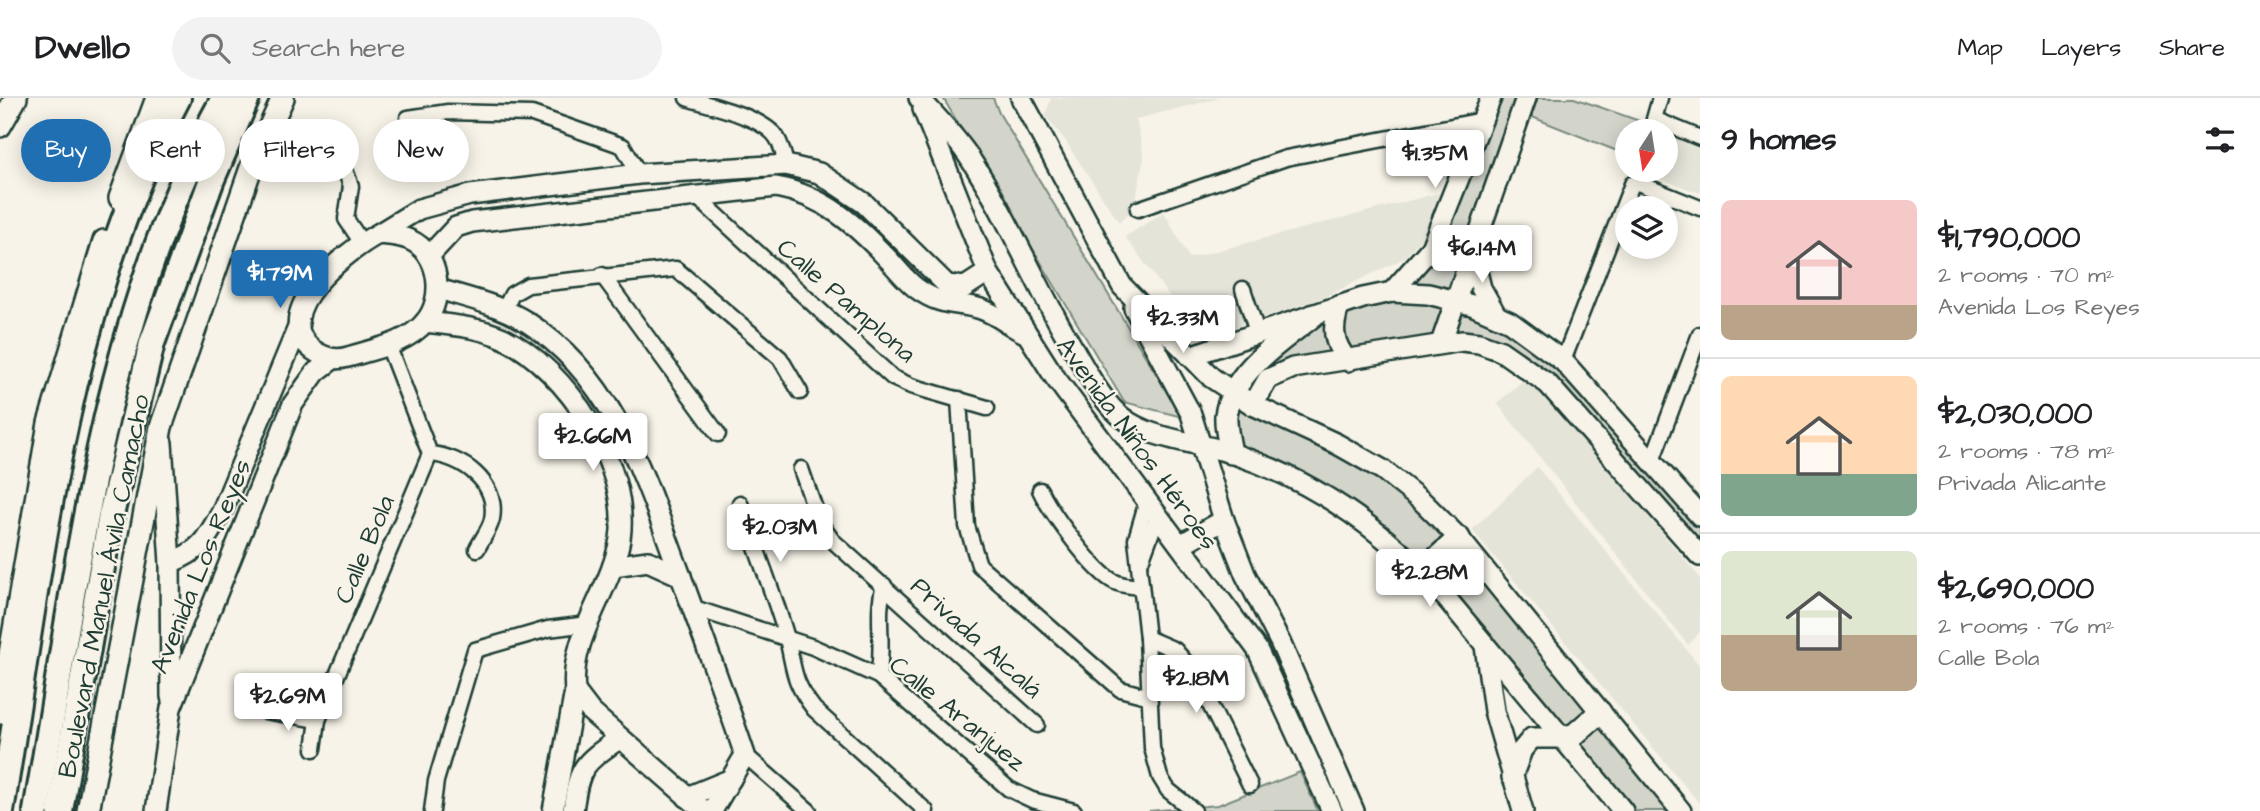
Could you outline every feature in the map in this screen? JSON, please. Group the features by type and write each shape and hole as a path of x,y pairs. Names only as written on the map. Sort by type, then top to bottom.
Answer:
{"highway":[{"path":"1,811 71,394 94,313 133,197 178,98"},
{"name":"Boulevard Manuel Ávila Camacho","path":"36,811 98,448 125,343 163,233 209,125 224,98"},
{"name":"Boulevard Manuel Ávila Camacho","path":"60,811 111,514 152,343 212,179 247,98"}],"main road":[{"path":"0,126 16,98"},
{"path":"0,713 49,424 91,277 157,98"},
{"name":"Boulevard Manuel Ávila Camacho","path":"88,811 161,427 252,165 283,98"},
{"path":"1231,453 1226,417 1233,394 1264,356 1314,315"},
{"path":"1422,571 1459,538"},
{"path":"1563,738 1575,734 1600,712"}],"street":[{"path":"687,98 756,122 770,130 778,140 786,164"},
{"path":"919,98 968,155 1047,303 1112,408 1132,424 1153,433 1231,453 1316,491 1353,514 1422,571 1623,811"},
{"name":"Avenida Niños Héroes","path":"919,98 988,272 1070,398 1257,649 1332,811"},
{"name":"Avenida Niños Héroes","path":"1021,98 1178,387 1203,444 1224,520 1245,574 1280,642 1354,811"},
{"path":"1033,122 1038,98"},
{"path":"1392,292 1429,253 1491,98"},
{"path":"1441,343 1526,98"},
{"path":"1660,98 1654,119 1700,138"},
{"path":"408,118 448,112 532,114 622,146 639,174"},
{"path":"1138,209 1286,158 1483,120"},
{"path":"349,182 351,190 346,219 370,239 410,240 429,256 438,289 425,322 407,337 388,345 333,359 308,346 299,325 301,309 315,286 340,260 370,239 419,209 442,201 639,174 786,164 819,173 864,203 940,280 986,311 1026,333"},
{"path":"1563,361 1632,184 1638,183 1700,208"},
{"path":"429,256 456,227 472,222 694,194 776,187 810,195 856,226 915,287 942,303 967,296 988,272"},
{"name":"Calle Pamplona","path":"694,194 877,366 911,386 987,408"},
{"path":"1473,256 1481,288 1495,313"},
{"path":"504,310 512,293 528,285 670,268 682,271 780,358 800,392"},
{"path":"602,275 718,434"},
{"path":"1122,286 1190,356 1233,394 1337,444 1383,470 1423,502 1459,538 1681,811"},
{"path":"438,289 504,310 558,345 623,428 635,452 694,608 745,755 809,811"},
{"path":"1244,289 1258,335"},
{"path":"1190,356 1339,306 1392,292 1455,299 1495,313 1563,361 1700,516"},
{"path":"1339,306 1333,330 1335,341 1348,361"},
{"path":"425,322 477,329 500,337 540,361 593,430 612,468 621,514 613,566 589,624 573,674 575,691 553,811"},
{"name":"Avenida Los Reyes","path":"170,563 200,548 209,536 299,325"},
{"path":"1652,461 1700,334"},
{"path":"1253,405 1268,380 1293,368 1348,361 1441,343 1479,343 1522,364 1548,384 1700,556"},
{"path":"388,345 430,454 464,462 487,493 492,516 477,549"},
{"name":"Avenida Los Reyes","path":"156,811 172,708 293,404 309,380 333,359"},
{"path":"958,398 967,526 979,565 1120,689 1150,697"},
{"path":"161,427 170,563 172,708"},
{"name":"Calle Bola","path":"314,749 318,720 430,454"},
{"name":"Privada Alcalá","path":"801,469 825,531 1037,725"},
{"path":"1040,490 1061,524 1107,577 1122,584 1141,587"},
{"path":"740,503 786,637 793,678 814,709 926,811"},
{"path":"1153,508 1136,538 1147,638 1152,748 1160,777 1168,790 1194,811"},
{"path":"1180,545 1224,520"},
{"path":"613,566 648,561 681,576"},
{"name":"Privada Alcalá","path":"878,676 883,648 878,611 884,586"},
{"name":"Calle Aranjuez","path":"694,608 786,637 878,676 1009,789 1032,800 1074,811"},
{"path":"432,811 436,782 475,650 548,629 589,624"},
{"path":"1147,638 1175,650 1194,671 1250,785"},
{"path":"1485,646 1494,711 1523,811"},
{"path":"575,691 591,712 705,811"},
{"path":"264,710 318,720"},
{"path":"573,811 580,773 587,761 620,738"},
{"path":"1512,777 1522,750 1532,738 1563,738"},
{"path":"712,811 745,755"},
{"path":"687,797 731,779"}],"shaded area":[{"path":"943,98 993,98 999,113 1182,417 1124,402"},
{"path":"1051,98 1220,98 1136,119 1144,157 1134,209 1119,222 1062,136 1045,116"},
{"path":"1492,98 1525,98 1472,256 1493,311 1394,291 1424,260"},
{"path":"1527,98 1574,98 1634,119 1615,119 1615,150 1522,113"},
{"path":"1678,135 1700,144 1700,193 1669,182 1678,182"},
{"path":"1439,193 1423,237 1404,258 1323,298 1201,338 1125,237 1164,212 1189,258"},
{"path":"1363,300 1454,301 1562,362 1700,518 1700,553 1548,382 1479,341 1348,359 1337,319"},
{"path":"1338,308 1346,361 1293,367 1254,403 1235,393 1244,378"},
{"path":"1529,375 1700,578 1700,632 1688,645 1497,403"},
{"path":"1235,396 1378,468 1459,540 1678,811 1626,811 1386,535 1232,451"},
{"path":"1537,467 1700,666 1700,804 1472,530"},
{"path":"1300,772 1318,811 1149,811 1218,805"}]}
